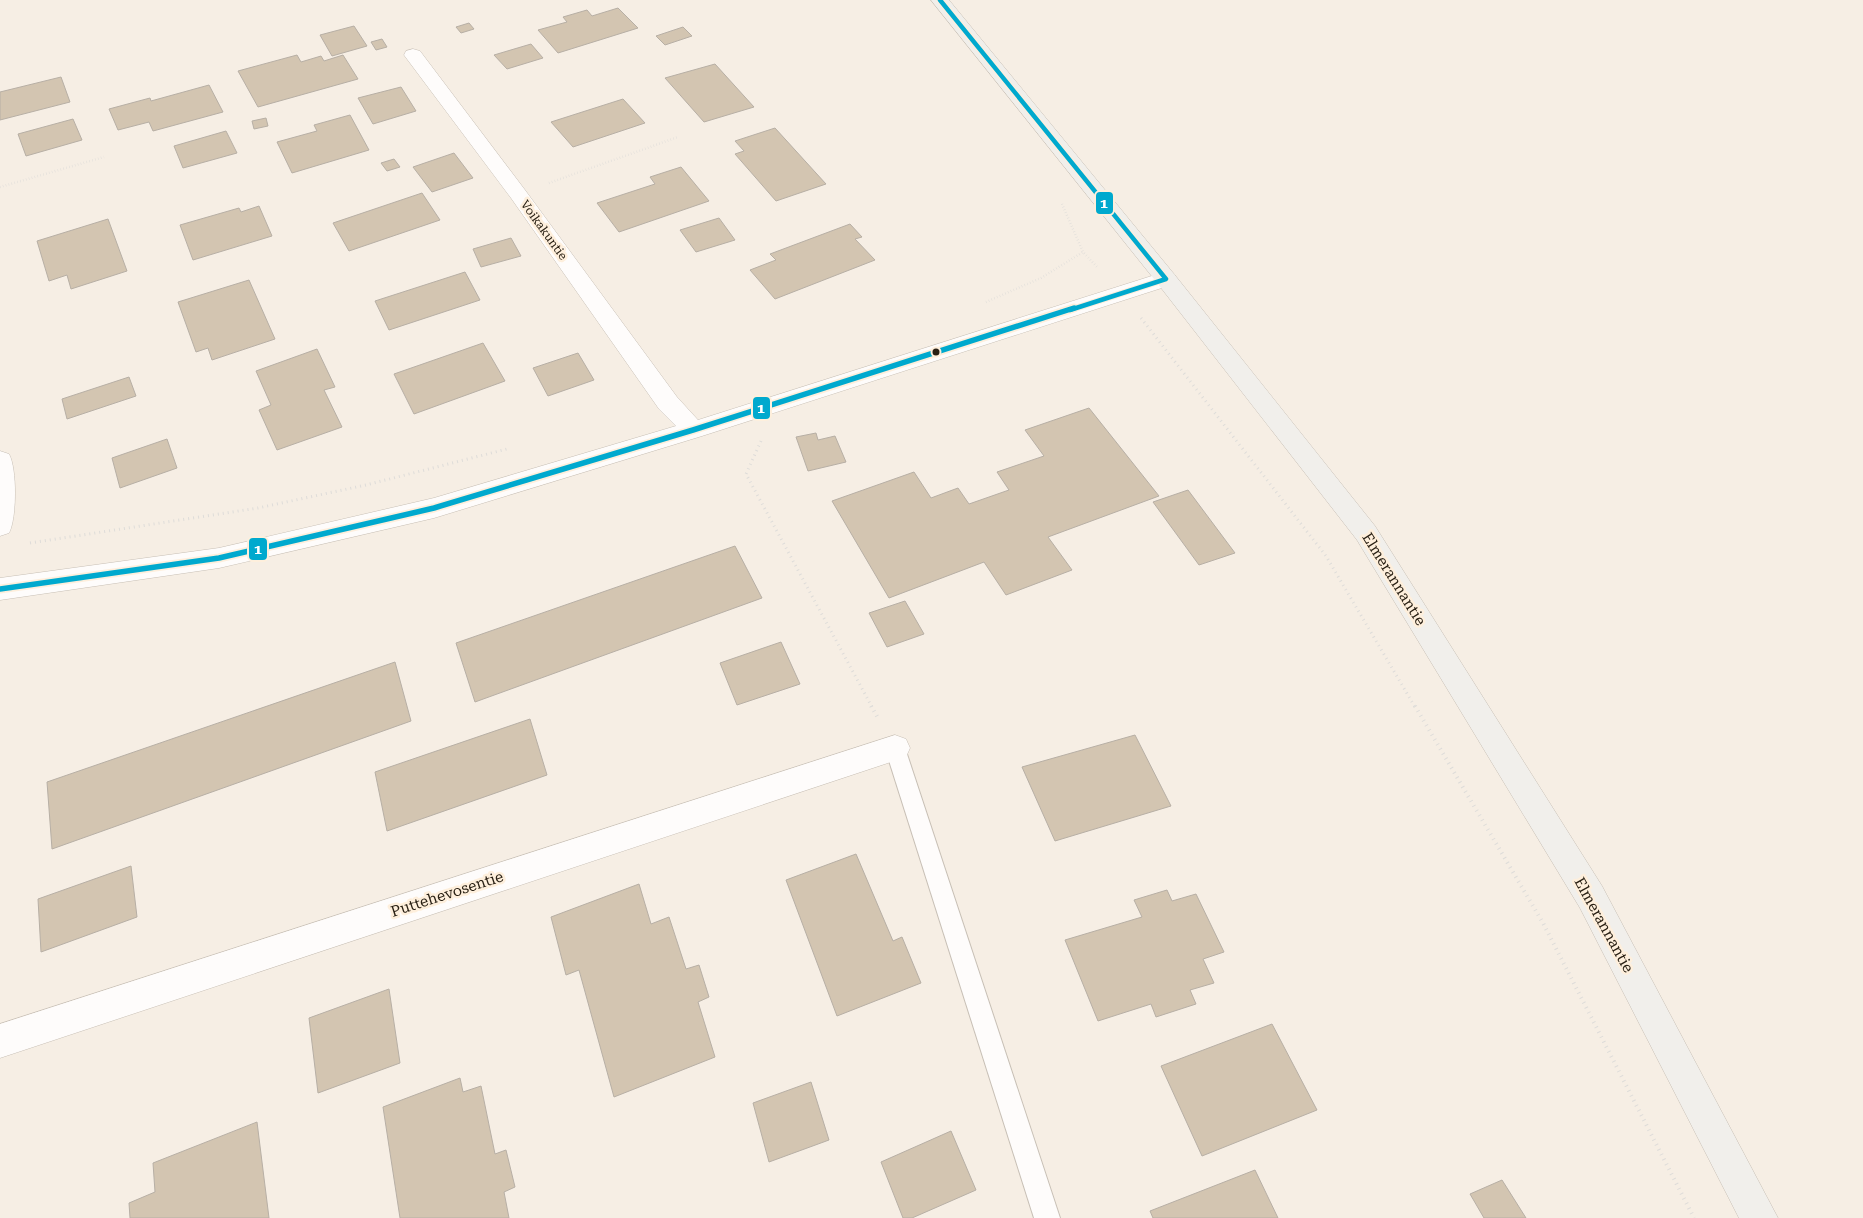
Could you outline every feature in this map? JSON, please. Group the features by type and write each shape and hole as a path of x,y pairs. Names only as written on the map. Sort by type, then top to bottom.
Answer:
{"street":[{"name":"Elmerannantie","path":"940,0 1166,279 1366,533 1591,897 1759,1218"},
{"name":"Voikakuntie","path":"413,55 518,194 668,403 692,430"},
{"path":"0,589 219,558 434,508 692,430 1166,279"},
{"path":"0,460 2,504 0,526"},
{"name":"Puttehevosentie","path":"0,1041 895,748"}],"lane":[{"path":"895,748 1047,1218"}],"path":[{"path":"518,194 678,138"},
{"path":"0,187 104,157"},
{"path":"1056,196 1062,204 1083,252 1122,293 1326,556 1543,923 1694,1218"},
{"path":"977,305 1041,278 1083,252"},
{"path":"25,543 258,508 366,486 515,448"}],"building":[{"path":"618,8 638,28 558,53 538,30 567,22 563,17 587,10 592,16"},
{"path":"469,23 474,29 461,33 456,27"},
{"path":"354,26 367,46 332,56 320,35"},
{"path":"683,27 692,36 665,45 656,36"},
{"path":"382,39 387,47 376,50 371,42"},
{"path":"531,44 543,58 507,69 494,55"},
{"path":"297,55 301,62 321,56 324,61 343,55 358,79 258,107 238,71"},
{"path":"715,64 754,107 704,122 665,78"},
{"path":"61,77 70,102 0,120 0,92"},
{"path":"209,85 223,112 153,131 149,122 118,130 109,109 150,98 151,101"},
{"path":"401,87 416,111 373,124 358,98"},
{"path":"623,99 645,123 573,147 551,122"},
{"path":"350,115 369,150 292,173 277,142 317,131 314,125"},
{"path":"266,118 268,126 254,129 252,121"},
{"path":"73,119 82,140 26,156 18,134"},
{"path":"775,128 826,184 776,201 735,154 744,151 735,141"},
{"path":"226,131 237,153 183,168 174,146"},
{"path":"454,153 473,178 432,192 413,167"},
{"path":"394,159 400,167 387,171 381,163"},
{"path":"681,167 709,201 619,232 597,203 655,184 650,177"},
{"path":"422,193 440,220 349,251 333,223"},
{"path":"259,206 272,236 193,260 180,225 239,208 241,212"},
{"path":"719,218 735,240 696,252 680,230"},
{"path":"108,219 127,271 71,289 67,275 49,281 37,241"},
{"path":"850,224 862,237 855,239 875,260 775,299 750,270 776,260 770,254"},
{"path":"511,238 521,256 481,267 473,249"},
{"path":"465,272 480,300 389,330 375,301"},
{"path":"249,280 275,339 212,360 208,348 196,352 178,302"},
{"path":"483,343 505,381 414,414 394,374"},
{"path":"317,349 335,387 324,390 342,427 277,450 259,410 271,405 256,371"},
{"path":"578,353 594,380 548,396 533,368"},
{"path":"129,377 136,396 67,419 62,399"},
{"path":"1089,408 1159,496 1048,537 1072,570 1006,595 984,562 889,598 832,501 914,472 931,498 958,488 969,504 1009,490 997,472 1044,456 1025,430"},
{"path":"816,433 818,440 835,436 846,462 808,471 796,437"},
{"path":"167,439 177,468 120,488 112,458"},
{"path":"1188,490 1235,553 1199,565 1153,502"},
{"path":"735,546 762,598 475,702 456,643"},
{"path":"905,601 924,634 887,647 869,613"},
{"path":"781,642 800,684 737,705 720,663"},
{"path":"395,662 411,721 52,849 47,782"},
{"path":"530,719 547,775 387,831 375,772"},
{"path":"1135,735 1171,806 1055,841 1022,767"},
{"path":"856,854 893,941 902,937 921,983 837,1016 786,880"},
{"path":"131,866 137,917 41,952 38,899"},
{"path":"639,884 651,924 669,917 686,969 699,965 709,997 698,1002 715,1057 614,1097 579,970 566,975 551,917"},
{"path":"1167,890 1172,901 1196,894 1224,952 1203,959 1214,983 1190,990 1196,1004 1156,1017 1151,1004 1098,1021 1065,940 1142,917 1134,900"},
{"path":"389,989 400,1063 318,1093 309,1018"},
{"path":"1272,1024 1317,1110 1202,1156 1161,1066"},
{"path":"460,1078 463,1092 481,1086 495,1154 506,1150 515,1187 504,1192 509,1218 400,1218 383,1107"},
{"path":"811,1082 829,1140 769,1162 753,1103"},
{"path":"257,1122 269,1218 130,1218 129,1203 155,1192 153,1163"},
{"path":"951,1131 976,1190 912,1218 903,1218 881,1162"},
{"path":"1255,1170 1278,1218 1153,1218 1150,1211"},
{"path":"1502,1180 1526,1218 1484,1218 1470,1194"}],"transit line":[{"name":"1","path":"0,589 219,558 434,508 693,430 1166,279 940,0"}]}
